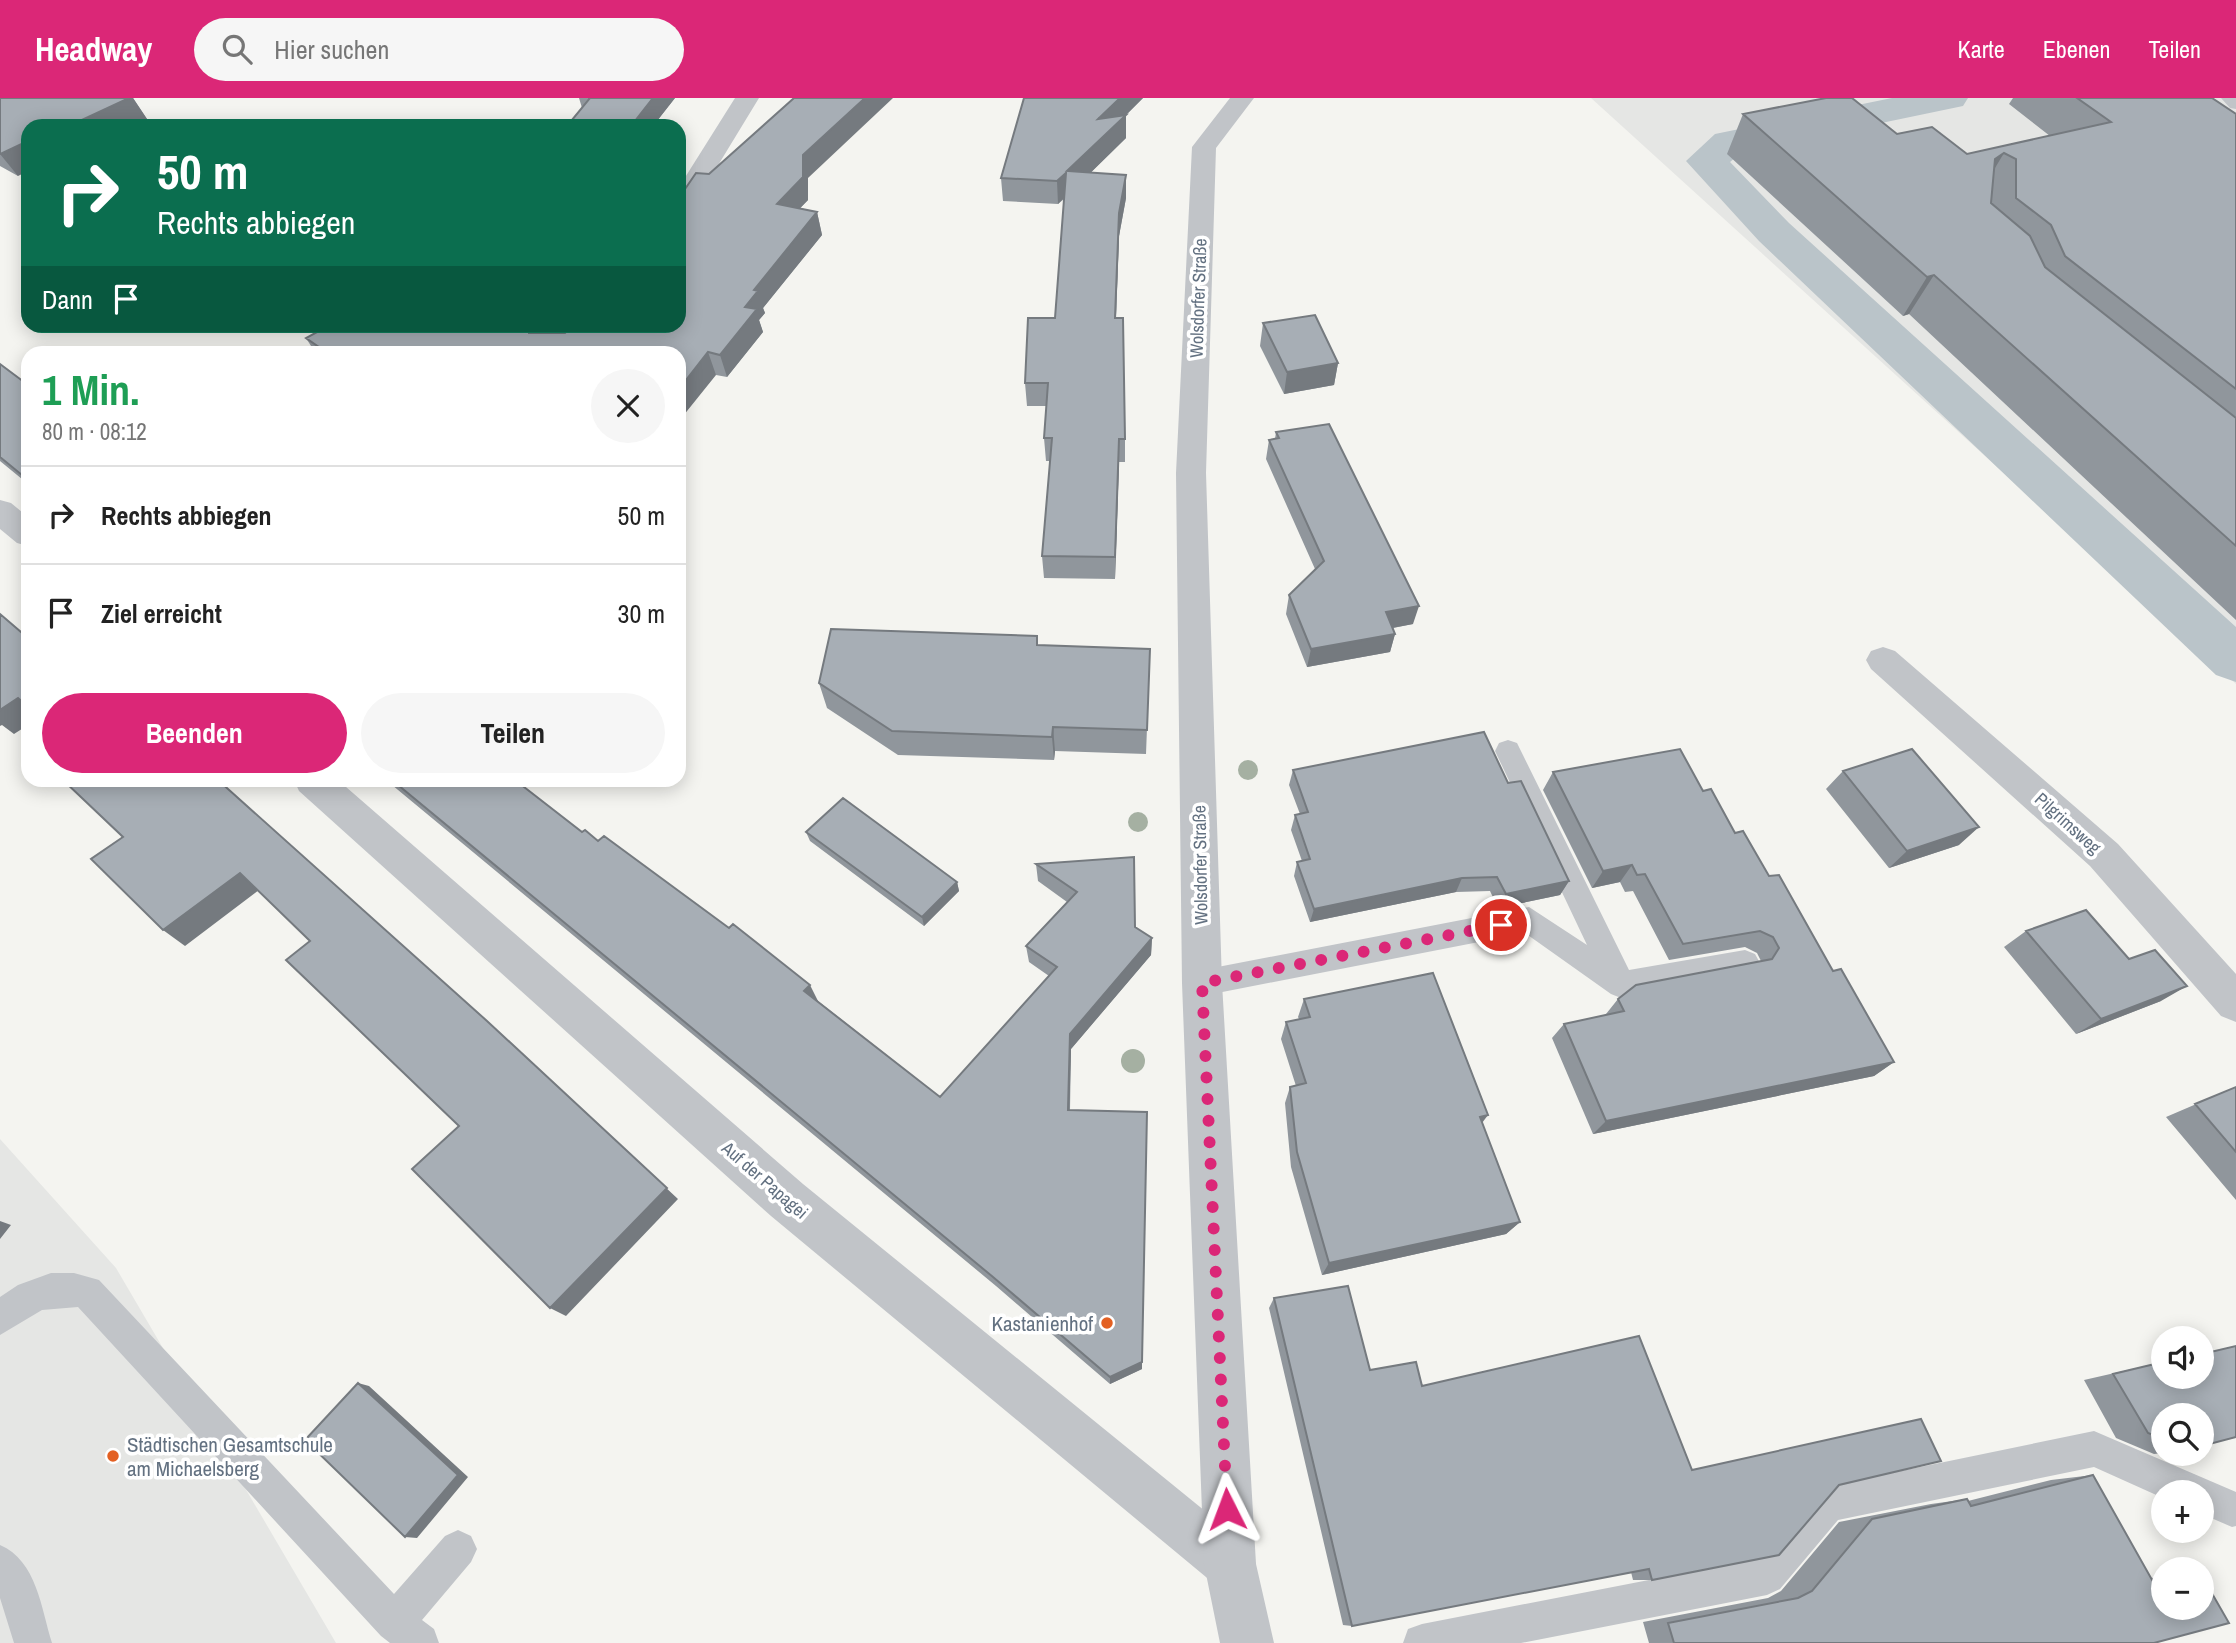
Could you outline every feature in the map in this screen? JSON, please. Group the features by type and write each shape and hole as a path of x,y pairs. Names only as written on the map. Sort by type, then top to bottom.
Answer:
{"street":[{"path":"686,197 747,98"},
{"name":"Wolsdorfer Straße","path":"1242,98 1204,147 1191,473 1202,983 1230,1564 1247,1643"},
{"path":"0,511 21,529"},
{"name":"Pilgrimsweg","path":"1883,660 2104,855 2236,1003"},
{"name":"Auf der Papagei","path":"320,787 787,1200 1230,1564"}],"lane":[{"path":"2230,98 2236,104"},
{"path":"1508,751 1621,985"},
{"path":"1202,983 1529,920 1621,985 1745,963"},
{"path":"0,1318 18,1303 42,1293 65,1287 87,1292 408,1633 458,1549"},
{"path":"1422,1643 1767,1576 1828,1504 2094,1449 2165,1480"},
{"path":"0,1563 12,1575 33,1643"}],"shaded area":[{"path":"1591,98 2236,98 2236,684"},
{"name":"Städtischen Gesamtschule am Michaelsberg","path":"0,1139 116,1268 336,1643 0,1643"}],"building":[{"path":"0,98 129,98 84,119 21,119 21,144 0,154"},
{"path":"590,98 653,98 636,119 573,119"},
{"path":"794,98 865,98 803,155 803,177 777,204 817,212 754,290 758,291 745,307 757,309 720,355 708,352 686,380 686,346 318,346 306,338 315,333 686,333 686,188 696,173 709,174"},
{"path":"1024,98 1120,98 1098,119 1126,115 1067,171 1126,175 1119,213 1115,318 1123,318 1125,439 1119,439 1115,557 1042,556 1052,438 1044,438 1048,383 1025,383 1028,318 1055,318 1066,173 1057,181 1001,178"},
{"path":"1826,98 1852,98 1897,134 1932,127 1967,154 2111,122 2077,98 2212,98 2236,114 2236,389 2065,256 2051,225 2016,198 2016,159 2004,153 1995,159 1991,203 2030,236 2045,267 2236,418 2236,546 1934,275 1927,277 1743,114"},
{"path":"1315,315 1338,363 1287,372 1263,323"},
{"path":"0,364 21,380 21,474 0,457"},
{"path":"1329,424 1419,606 1386,612 1395,634 1311,649 1289,595 1324,561 1269,440 1279,438 1276,432"},
{"path":"0,614 21,632 21,701 18,698 0,710"},
{"path":"831,629 1037,636 1037,645 1150,649 1147,730 1053,727 1052,737 892,731 819,683"},
{"path":"1484,732 1508,783 1521,781 1569,881 1506,894 1497,877 1462,878 1314,909 1297,862 1310,859 1295,815 1308,812 1293,770"},
{"path":"1680,749 1703,791 1711,789 1735,833 1743,831 1769,876 1779,875 1833,971 1841,969 1894,1062 1606,1121 1564,1024 1624,1011 1618,999 1636,985 1772,959 1779,948 1773,937 1760,931 1683,944 1645,874 1637,875 1632,865 1603,871 1553,772"},
{"path":"1912,749 1979,827 1907,851 1843,771"},
{"path":"70,787 226,787 487,1021 667,1188 550,1308 412,1169 459,1126 286,960 310,941 240,873 163,930 91,859 123,837"},
{"path":"400,787 524,787 582,832 585,830 598,841 604,836 729,928 733,924 810,985 804,991 940,1097 1057,967 1026,946 1077,892 1036,864 1134,857 1135,927 1152,938 1070,1034 1068,1110 1147,1112 1142,1362 1110,1377"},
{"path":"843,798 957,882 922,917 806,832"},
{"path":"2086,910 2129,959 2155,950 2187,986 2101,1019 2026,931"},
{"path":"1433,973 1488,1115 1480,1117 1520,1222 1329,1263 1297,1152 1290,1087 1306,1083 1286,1022 1310,1017 1304,999"},
{"path":"2236,1087 2236,1152 2195,1104"},
{"path":"1348,1286 1370,1370 1416,1362 1422,1386 1639,1336 1692,1470 1921,1419 1941,1461 1839,1485 1779,1555 1652,1580 1649,1569 1352,1626 1274,1298"},
{"path":"2236,1346 2236,1437 2214,1443 2214,1403 2151,1403 2151,1434 2148,1433 2113,1374 2151,1365 2151,1389 2214,1389 2214,1351"},
{"path":"358,1383 458,1475 405,1537 305,1440"},
{"path":"2093,1475 2151,1578 2151,1620 2214,1620 2214,1597 2229,1623 2154,1643 1674,1643 1668,1623 1798,1598 1812,1591 1872,1519 1967,1499 1971,1506"}],"waterway":[{"path":"1949,98 1729,143 1706,161 1774,232 2236,660"}],"place":[{"name":"Kastanienhof","path":"1107,1323"},
{"name":"Städtischen Gesamtschule am Michaelsberg","path":"113,1456"}],"route":[{"path":"1227,1509 1202,983 1501,925"}]}
